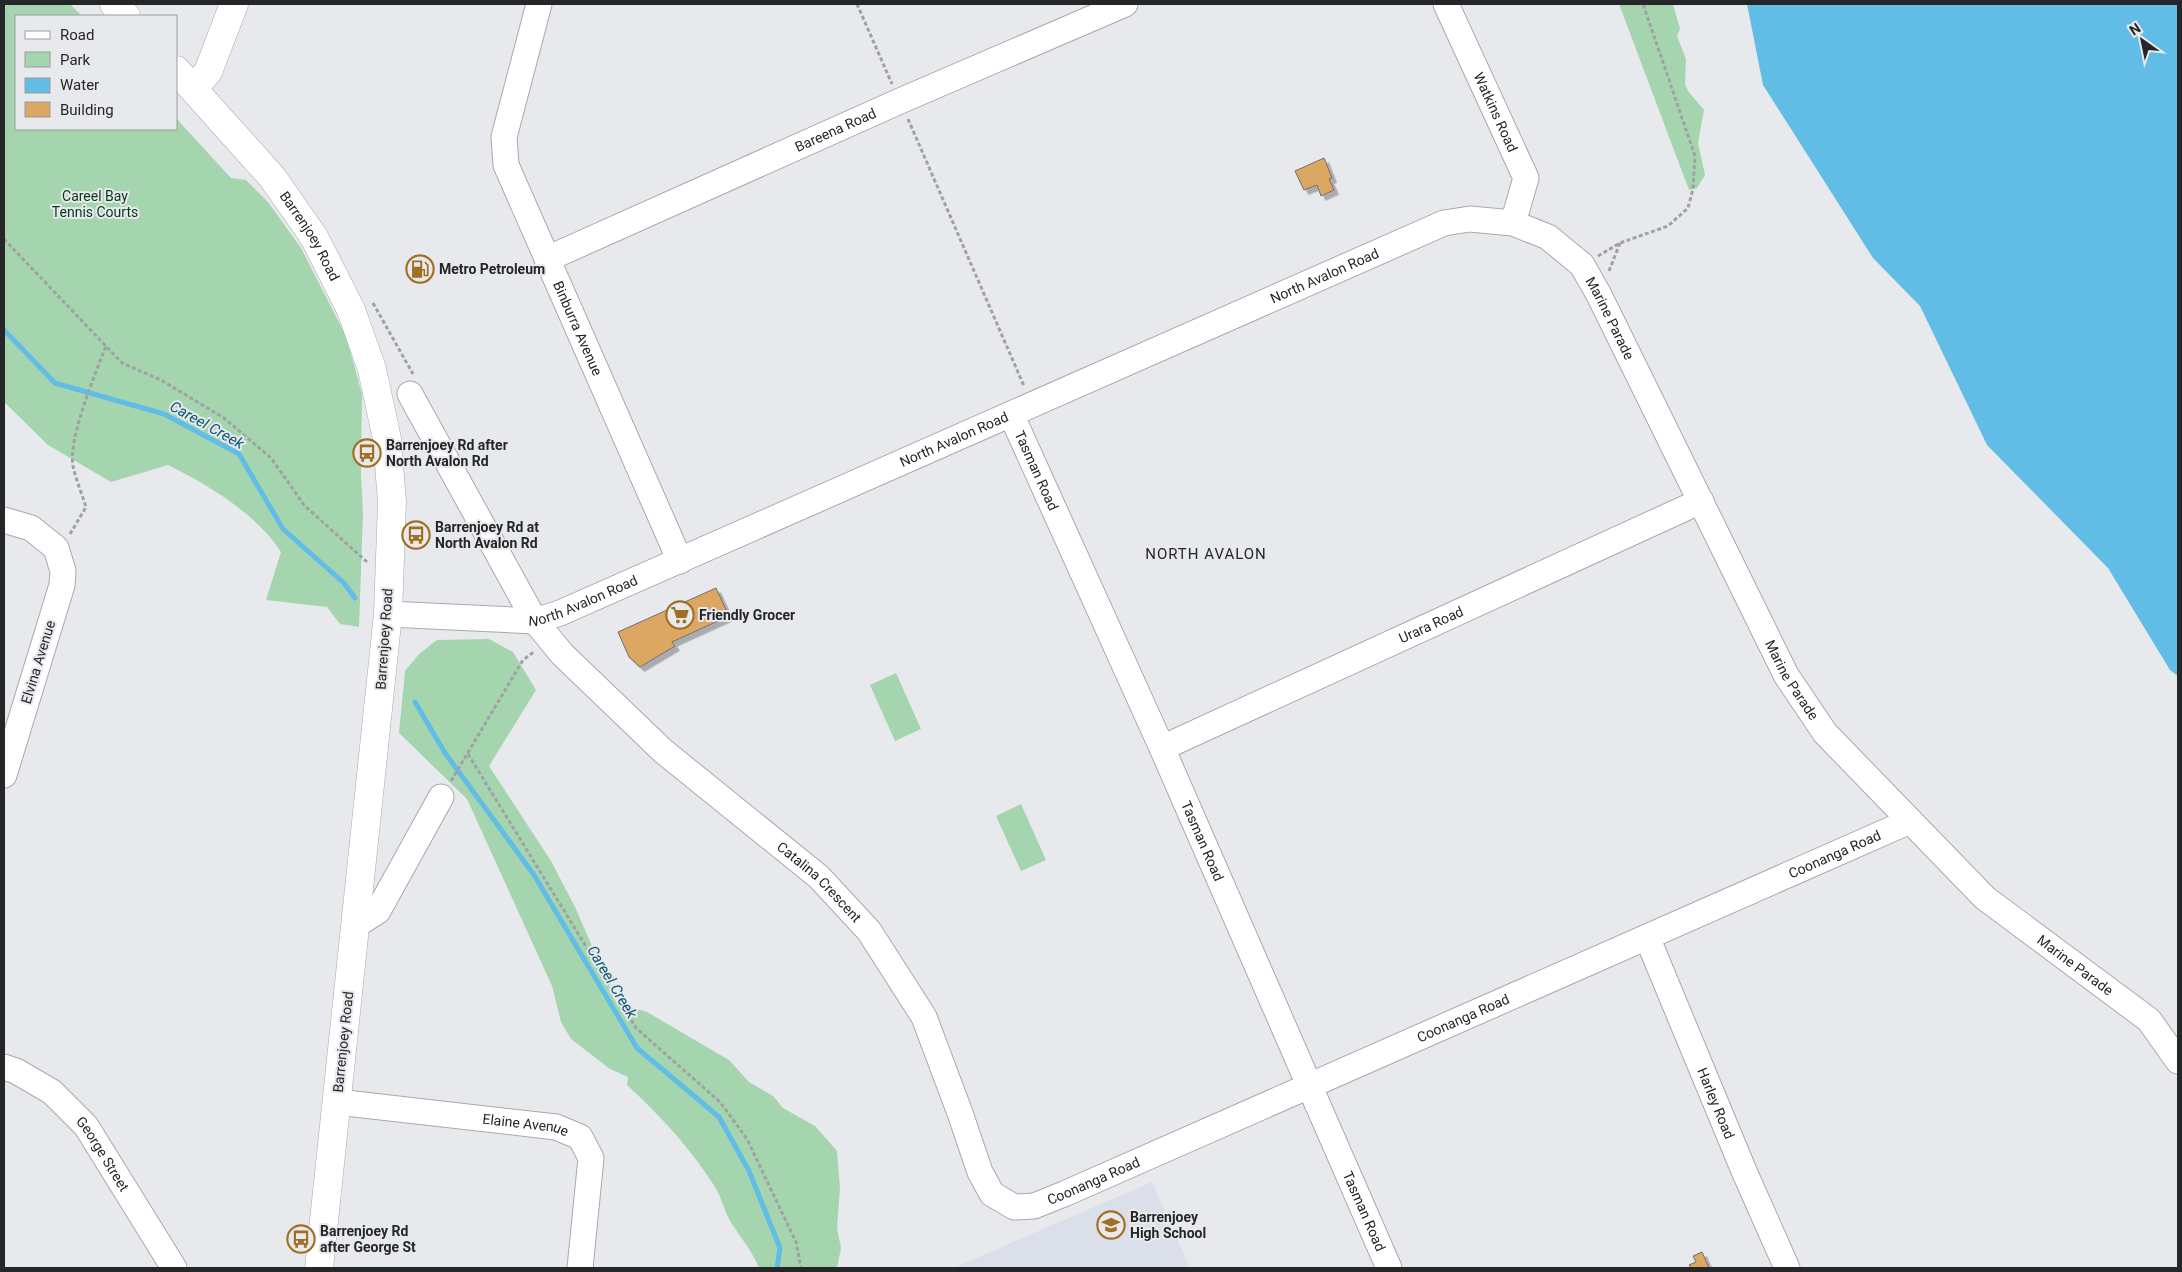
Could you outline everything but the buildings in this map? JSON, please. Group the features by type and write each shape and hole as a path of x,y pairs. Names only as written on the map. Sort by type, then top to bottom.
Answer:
{"main road":[{"path":"114,4 125,15"},
{"path":"185,79 208,72 234,4"},
{"name":"Barrenjoey Road","path":"185,79 272,177 314,237 350,310 372,369 387,439 392,502 388,614 319,1268"}],"street":[{"name":"Binburra Avenue","path":"539,4 504,136 506,165 680,561"},
{"name":"Bareena Road","path":"547,259 900,101 1125,4"},
{"name":"Watkins Road","path":"1446,4 1526,178 1513,223"},
{"name":"North Avalon Road","path":"388,614 542,630 560,613 1444,223 1470,220 1513,223"},
{"name":"Marine Parade","path":"1513,223 1548,237 1582,265 1786,675 1825,733 1985,898 2149,1020 2178,1061"},
{"name":"Catalina Crescent","path":"413,387 542,630 562,654 663,751 819,877 869,932 924,1017 980,1172 992,1194 1014,1207"},
{"name":"Tasman Road","path":"1021,410 1162,748 1389,1268"},
{"name":"Urara Road","path":"1162,748 1701,501"},
{"path":"4,520 31,528 57,551"},
{"name":"Elvina Avenue","path":"4,775 62,585 63,571 57,551"},
{"path":"356,925 378,911 446,789"},
{"name":"Coonanga Road","path":"1014,1207 1034,1206 1064,1194 1910,821"},
{"name":"Harley Road","path":"1647,937 1744,1171 1787,1268"},
{"name":"George Street","path":"4,1067 16,1071 52,1092 86,1126 174,1268"},
{"name":"Elaine Avenue","path":"337,1102 556,1127 580,1137 591,1158 580,1268"}],"path":[{"path":"857,4 900,101 1021,410"},
{"path":"1582,265 1620,242 1668,226 1688,208 1693,189 1695,156 1643,4"},
{"path":"4,239 122,363 161,380 224,418 271,458 304,505 367,561 369,569"},
{"path":"373,303 413,387"},
{"path":"57,551 86,507 73,465 74,448 80,420 106,346"},
{"path":"446,789 542,630"},
{"path":"468,754 636,1028 720,1102 747,1139 796,1242 801,1268"}],"shaded area":[{"name":"Barrenjoey High School","path":"1152,1182 1190,1268 953,1268"}],"green space":[{"name":"Careel Bay Tennis Courts","path":"4,4 70,4 81,15 15,15 15,130 178,130 178,120 231,178 246,180 268,202 301,248 346,336 362,394 361,475 363,513 359,627 340,624 327,607 266,600 281,552 259,525 215,491 168,465 111,482 48,445 4,402"},
{"path":"1619,4 1673,4 1680,29 1677,36 1686,59 1685,84 1688,91 1704,110 1698,143 1705,175 1697,188 1689,190"},
{"path":"489,639 513,652 536,690 489,766 551,861 576,909 616,1002 647,1012 729,1060 749,1082 773,1096 783,1108 815,1126 837,1151 840,1188 837,1228 841,1248 837,1268 759,1268 729,1219 715,1187 686,1146 627,1085 628,1077 610,1069 571,1039 561,1022 552,986 467,799 399,733 405,671 419,654 437,640"},
{"path":"896,673 921,729 895,741 870,685"},
{"path":"1021,804 1046,860 1021,871 996,816"}],"water":[{"path":"1747,4 2178,4 2178,676 2170,670 2108,568 1987,445 1920,306 1873,258 1763,85"}],"waterway":[{"name":"Careel Creek","path":"4,330 55,383 164,414 239,454 283,529 344,583 355,598"},
{"name":"Careel Creek","path":"415,702 445,753 534,875 637,1048 719,1117 749,1171 780,1248 777,1268"}],"place":[{"name":"Metro Petroleum","path":"420,269"},
{"name":"Barrenjoey Rd after North Avalon Rd","path":"367,453"},
{"name":"Barrenjoey Rd at North Avalon Rd","path":"416,535"},
{"name":"Friendly Grocer","path":"680,615"},
{"name":"Barrenjoey High School","path":"1111,1225"},
{"name":"Barrenjoey Rd after George St","path":"301,1239"}],"district":[{"name":"NORTH AVALON","path":"1206,554"}]}
